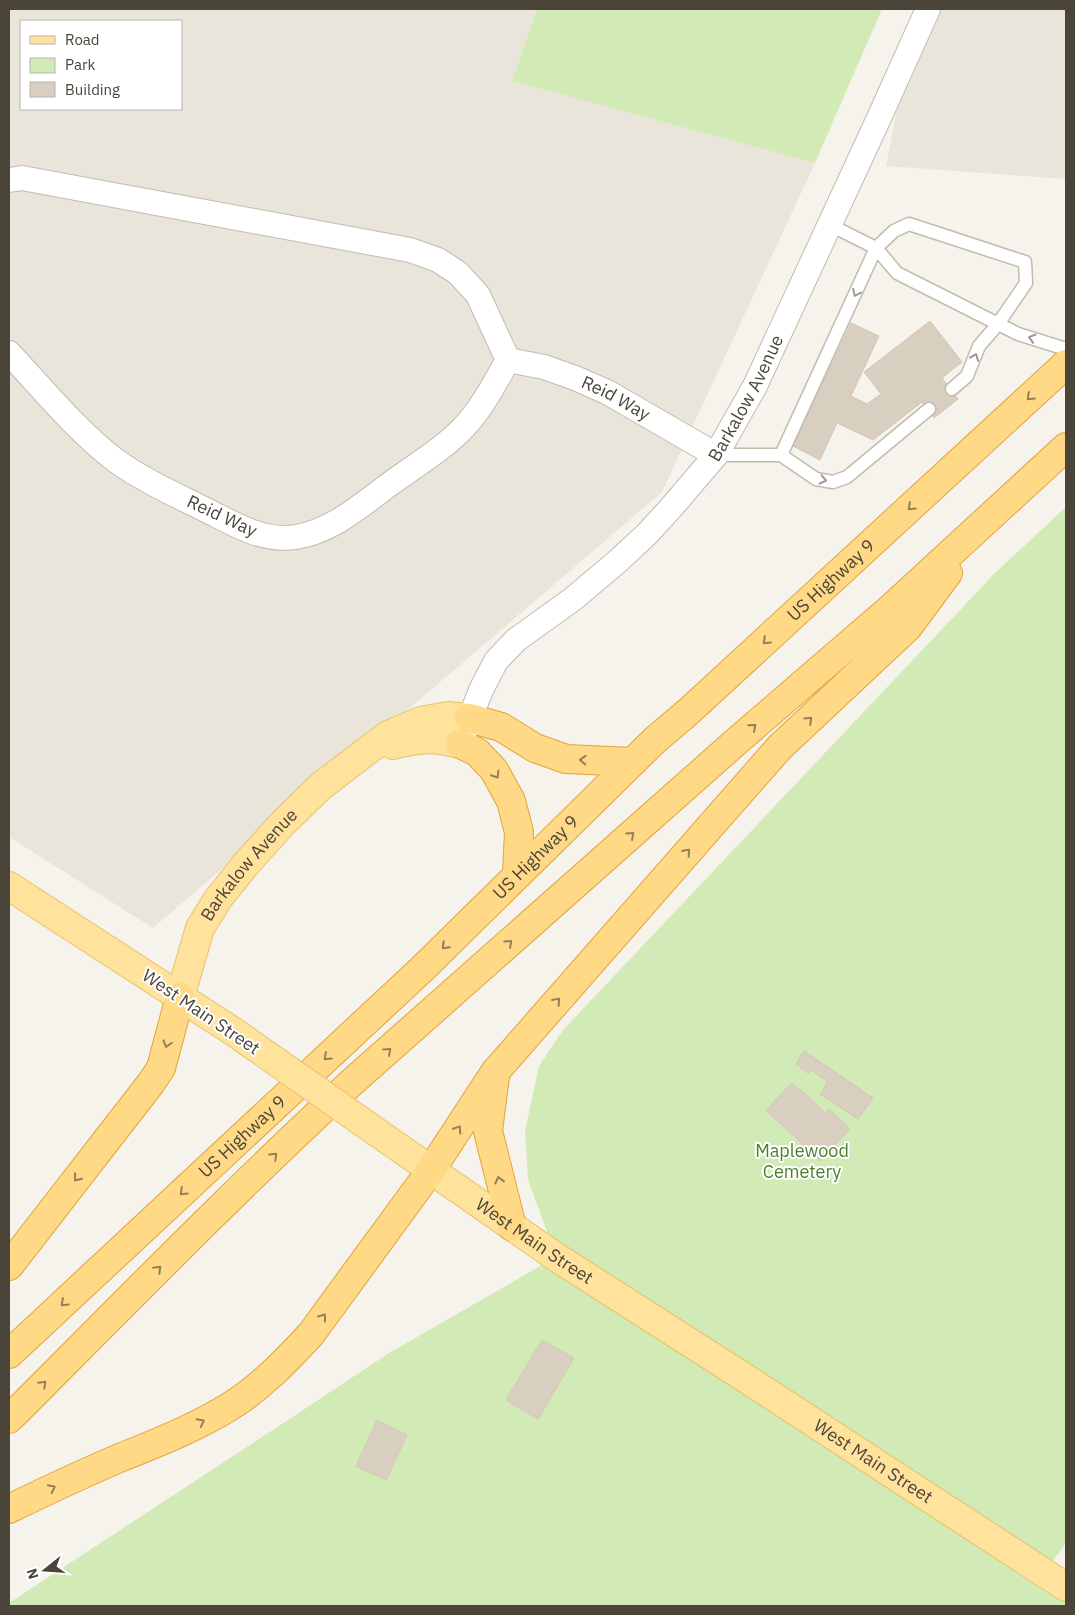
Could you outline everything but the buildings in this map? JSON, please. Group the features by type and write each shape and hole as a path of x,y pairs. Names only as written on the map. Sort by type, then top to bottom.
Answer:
{"highway":[{"name":"US Highway 9","path":"9,1354 421,970 655,740 718,685 1066,364"},
{"name":"US Highway 9","path":"9,1419 175,1252 300,1130 738,740 891,608 1066,447"},
{"path":"9,1510 68,1480 197,1425 230,1406 260,1384 288,1358 310,1334 431,1170 496,1072 779,748 908,628 980,528"},
{"path":"469,718 501,728 535,748 566,759 632,762"},
{"path":"460,744 477,752 494,770 511,801 519,832 517,874"},
{"path":"9,1266 151,1083 160,1068 180,997"},
{"path":"496,1072 488,1131 512,1227"}],"main road":[{"name":"Barkalow Avenue","path":"180,997 200,928 218,898 283,823 321,786 388,736 421,721 448,716 469,718"},
{"name":"Barkalow Avenue","path":"357,759 394,745 418,739 438,739 460,744"},
{"name":"West Main Street","path":"9,886 234,1032 556,1257 1066,1587"}],"street":[{"name":"Barkalow Avenue","path":"460,744 469,718 496,662 516,640 573,599 618,561 670,510 716,455 755,386 928,9"},
{"path":"9,180 22,178 390,246 410,250 438,260 458,273 478,295 508,360"},
{"name":"Reid Way","path":"9,353 89,437 116,460 147,480 250,533 271,537 295,537 323,530 343,518 445,444 464,427 482,405 508,360 544,367 583,381 607,392 716,455"}],"lane":[{"path":"781,456 876,248 894,231 909,224 1026,262 1026,283 998,324 980,346 967,376 952,389"},
{"path":"830,225 876,248 897,273 1018,334 1066,348"},
{"path":"716,455 781,456 816,479 833,482 847,477 929,409"}],"shaded area":[{"path":"9,9 537,9 512,81 815,163 662,492 153,928 9,837"},
{"path":"917,9 1066,9 1066,179 886,166"}],"green space":[{"path":"537,9 882,9 815,163 512,81"},
{"name":"Maplewood Cemetery","path":"1066,507 1066,1543 1044,1573 1066,1587 1066,1606 9,1606 9,1603 389,1353 556,1257 528,1179 525,1131 539,1066 563,1030 996,572"}]}
